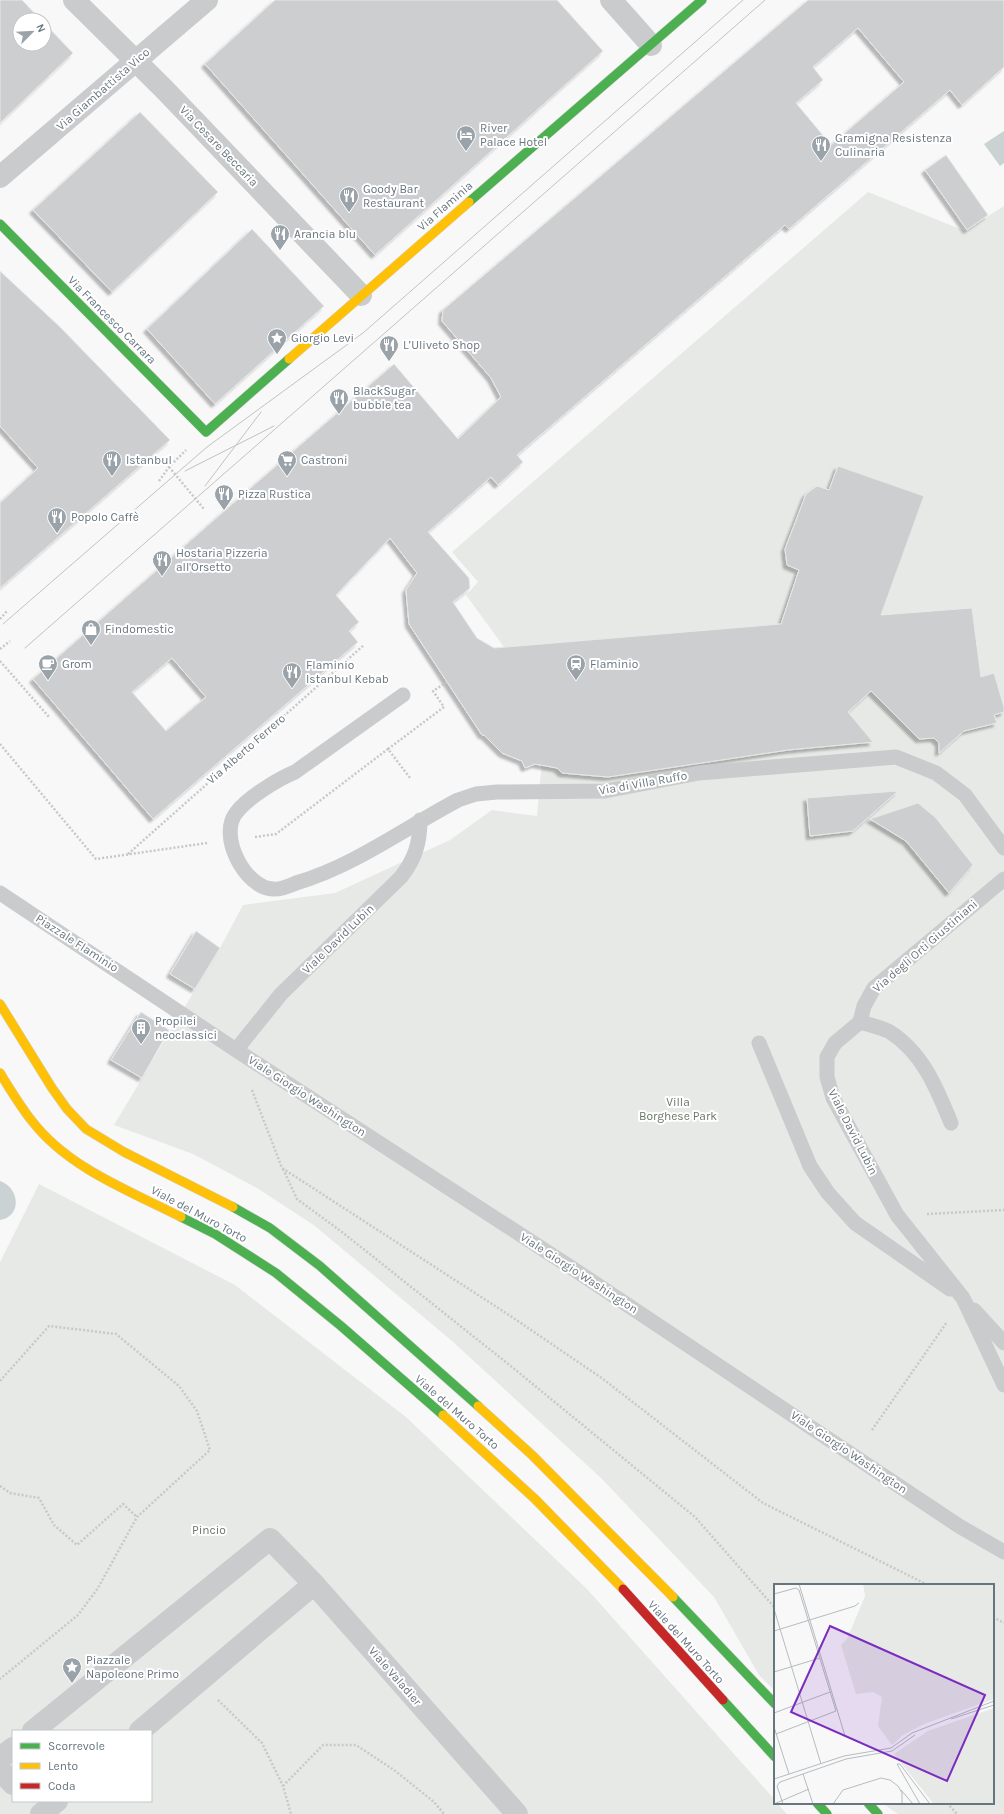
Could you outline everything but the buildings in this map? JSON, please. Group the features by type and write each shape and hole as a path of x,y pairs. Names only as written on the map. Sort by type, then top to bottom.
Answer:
{"main road":[{"name":"Via Flaminia","path":"206,432 361,295 702,0"},
{"name":"Via Francesco Carrara","path":"0,224 206,432"},
{"name":"Viale del Muro Torto","path":"0,1004 61,1100 86,1129 124,1152 238,1209 270,1228 320,1266 546,1469 658,1581 774,1703"},
{"name":"Viale del Muro Torto","path":"0,1073 32,1122 52,1144 66,1155 98,1175 215,1234 276,1273 342,1326 493,1460 555,1518 774,1756"},
{"path":"818,1804 827,1814"},
{"path":"869,1804 878,1814"}],"street":[{"name":"Via Cesare Beccaria","path":"74,0 361,295"},
{"name":"Via Giambattista Vico","path":"0,177 207,0"},
{"path":"611,0 651,45"},
{"name":"Viale Valadier","path":"34,1730 270,1539 314,1584 517,1814"},
{"path":"141,1730 314,1584"},
{"path":"0,1758 12,1749"},
{"path":"0,1770 12,1783"},
{"path":"29,1802 41,1814 56,1802"}],"lane":[{"name":"Via di Villa Ruffo","path":"403,695 295,772 276,779 236,812 230,835 237,860 250,878 267,888 274,890 309,880 352,860 420,820 458,800 476,794 496,792 605,791 699,773 896,757 936,773 965,795 1004,848"},
{"name":"Viale David Lubin","path":"236,1050 281,994 402,877 409,867 418,848 420,820"},
{"name":"Via degli Orti Giustiniani","path":"860,1022 864,1006 874,988 1004,879"},
{"name":"Piazzale Flaminio","path":"0,893 154,994"},
{"name":"Viale Giorgio Washington","path":"154,994 236,1050 575,1270 959,1526 1004,1552"},
{"name":"Viale David Lubin","path":"860,1022 835,1042 830,1049 826,1068 829,1088 838,1109 897,1215 963,1298 1004,1343"},
{"path":"860,1022 889,1032 914,1054 936,1086 952,1123"},
{"name":"Viale David Lubin","path":"759,1043 810,1166 828,1193 855,1223 963,1298 1004,1384"}],"path":[{"path":"159,481 169,467 206,432"},
{"path":"169,467 204,509"},
{"path":"0,619 7,611"},
{"path":"0,649 10,641"},
{"name":"Via Alberto Ferrero","path":"128,854 364,646"},
{"path":"0,661 49,717"},
{"path":"253,837 276,834 444,707 433,691 447,682"},
{"path":"0,744 96,859 209,843"},
{"path":"388,749 410,778"},
{"path":"236,1050 282,1168 297,1198 512,1367 694,1517 774,1607"},
{"path":"282,1168 509,1315 602,1379 764,1503 926,1584"},
{"path":"897,1215 1004,1210"},
{"path":"872,1430 963,1298"},
{"path":"0,1381 49,1326 116,1334 179,1386 197,1411 210,1450 137,1517 98,1588 78,1615 0,1680"},
{"path":"0,1486 10,1493 39,1498 54,1525 77,1545 123,1504 137,1517"},
{"path":"994,1618 1004,1623"},
{"path":"200,1681 262,1743 283,1786 291,1814"},
{"path":"283,1786 323,1745 356,1745 394,1770 434,1802 444,1814"},
{"path":"948,1804 957,1814"}],"green space":[{"name":"Villa Borghese Park","path":"868,192 965,231 1004,206 1004,1814 898,1814 883,1804 994,1804 994,1584 774,1584 774,1690 759,1675 714,1597 601,1478 452,1341 315,1226 257,1188 193,1154 114,1125 220,948 243,905 335,893 450,840 492,810 537,816 547,706 466,595 478,582 452,552"},
{"name":"Pincio","path":"39,1184 235,1285 406,1417 587,1589 774,1799 774,1804 778,1804 787,1814 0,1814 0,1262"}],"shaded area":[{"path":"1004,131 1004,163 1000,166 984,144"},
{"path":"0,1181 11,1189 16,1201 12,1213 0,1220"}],"tram line":[{"path":"3,624 207,447 363,333 743,0"},
{"path":"25,648 765,0"},
{"path":"205,486 261,412"},
{"path":"185,471 274,426"}],"traffic: fast":[{"path":"469,202 702,0"},
{"path":"0,224 206,432 289,359"},
{"path":"233,1207 270,1228 320,1266 478,1406"},
{"path":"181,1217 215,1234 276,1273 341,1326 443,1415"},
{"path":"673,1597 774,1703"},
{"path":"723,1700 774,1756"},
{"path":"818,1804 827,1814"},
{"path":"869,1804 878,1814"}],"traffic: slow":[{"path":"289,359 469,202"},
{"path":"0,1004 52,1088 67,1109 86,1129 124,1152 233,1207"},
{"path":"0,1073 32,1121 47,1138 63,1152 101,1177 181,1217"},
{"path":"478,1406 532,1455 673,1597"},
{"path":"443,1415 535,1499 623,1589"}],"traffic: jam":[{"path":"623,1589 723,1700"}],"place":[{"name":"River Palace Hotel","path":"466,152"},
{"name":"Gramigna Resistenza Culinaria","path":"821,162"},
{"name":"Goody Bar Restaurant","path":"349,213"},
{"name":"Arancia blu","path":"280,251"},
{"name":"Giorgio Levi","path":"277,355"},
{"name":"L’Uliveto Shop","path":"389,362"},
{"name":"BlackSugar bubble tea","path":"339,415"},
{"name":"Istanbul","path":"112,477"},
{"name":"Castroni","path":"287,477"},
{"name":"Pizza Rustica","path":"224,511"},
{"name":"Popolo Caffè","path":"57,534"},
{"name":"Hostaria Pizzeria all'Orsetto","path":"162,577"},
{"name":"Findomestic","path":"91,646"},
{"name":"Grom","path":"48,681"},
{"name":"Flaminio","path":"576,681"},
{"name":"Flaminio Istanbul Kebab","path":"292,689"},
{"name":"Propilei neoclassici","path":"141,1045"},
{"name":"Piazzale Napoleone Primo","path":"72,1684"}]}
